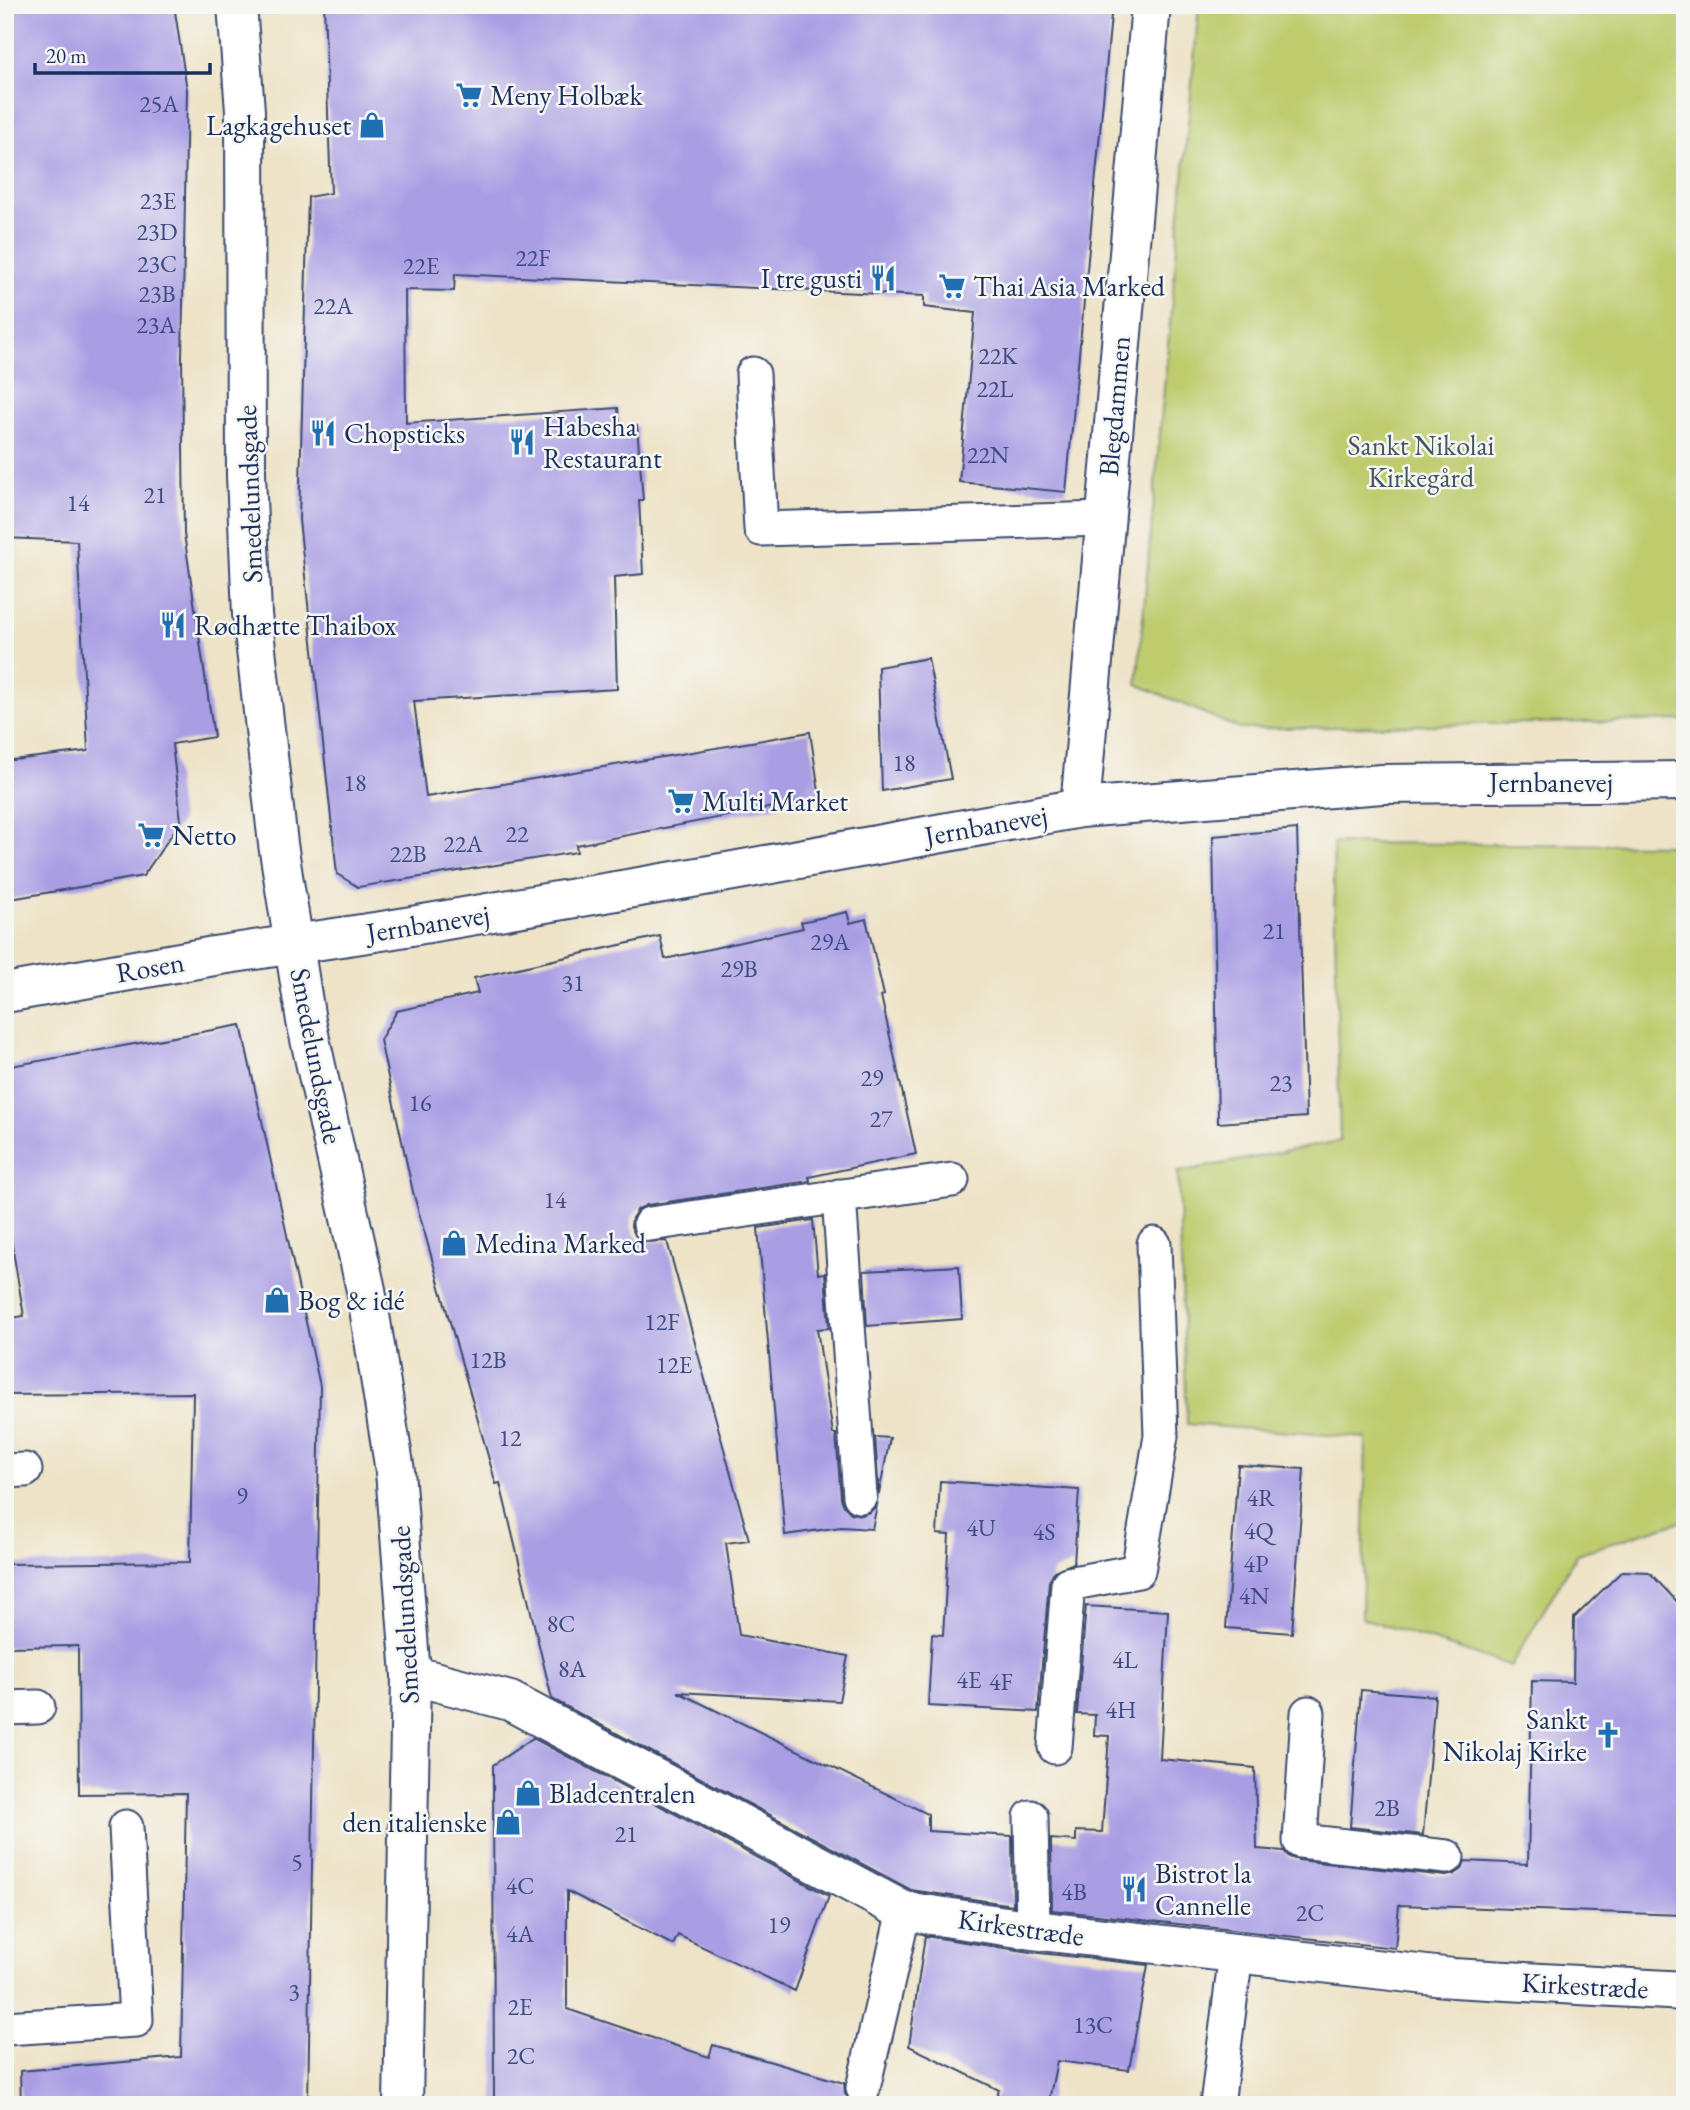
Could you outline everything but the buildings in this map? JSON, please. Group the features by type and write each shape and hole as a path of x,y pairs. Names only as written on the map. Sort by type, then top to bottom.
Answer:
{"street":[{"name":"Smedelundsgade","path":"237,5 245,111 247,475 252,614 278,844 306,1021 366,1290 395,1471 411,1675 403,2105"},
{"name":"Blegdammen","path":"1080,808 1151,5"},
{"name":"Jernbanevej","path":"295,943 400,928 720,873 1080,808 1382,784 1685,781"},
{"name":"Rosen","path":"5,993 295,943"},
{"name":"Kirkestræde","path":"411,1675 510,1701 904,1911 1033,1930 1453,1978 1685,1991"}],"lane":[{"path":"753,374 761,530 1104,519"},
{"path":"650,1224 952,1180"},
{"path":"839,1196 860,1496"},
{"path":"1055,1747 1068,1584 1138,1571 1161,1436 1154,1244"},
{"path":"5,1708 38,1707"},
{"path":"1308,1713 1300,1841 1447,1857"},
{"path":"1031,1817 1033,1930"},
{"path":"5,2028 136,2020 126,1827"},
{"path":"863,2088 904,1911"},
{"path":"1217,2105 1236,1954"}],"green space":[{"name":"Sankt Nikolai Kirkegård","path":"1199,5 1685,5 1685,720 1240,729 1137,684"},
{"path":"1333,843 1685,845 1685,1520 1577,1554 1511,1666 1362,1618 1366,1438 1187,1424 1178,1172 1340,1141"}],"place":[{"name":"Meny Holbæk","path":"469,95"},
{"name":"Lagkagehuset","path":"372,125"},
{"name":"I tre gusti","path":"883,278"},
{"name":"Thai Asia Marked","path":"952,286"},
{"name":"Chopsticks","path":"323,433"},
{"name":"Habesha Restaurant","path":"522,442"},
{"name":"Rødhætte Thaibox","path":"173,625"},
{"name":"Multi Market","path":"681,801"},
{"name":"Netto","path":"151,835"},
{"name":"Medina Marked","path":"454,1243"},
{"name":"Bog & idé","path":"277,1300"},
{"name":"Sankt Nikolaj Kirke","path":"1608,1735"},
{"name":"Bladcentralen","path":"528,1793"},
{"name":"den italienske","path":"508,1822"},
{"name":"Bistrot la Cannelle","path":"1134,1889"}]}
